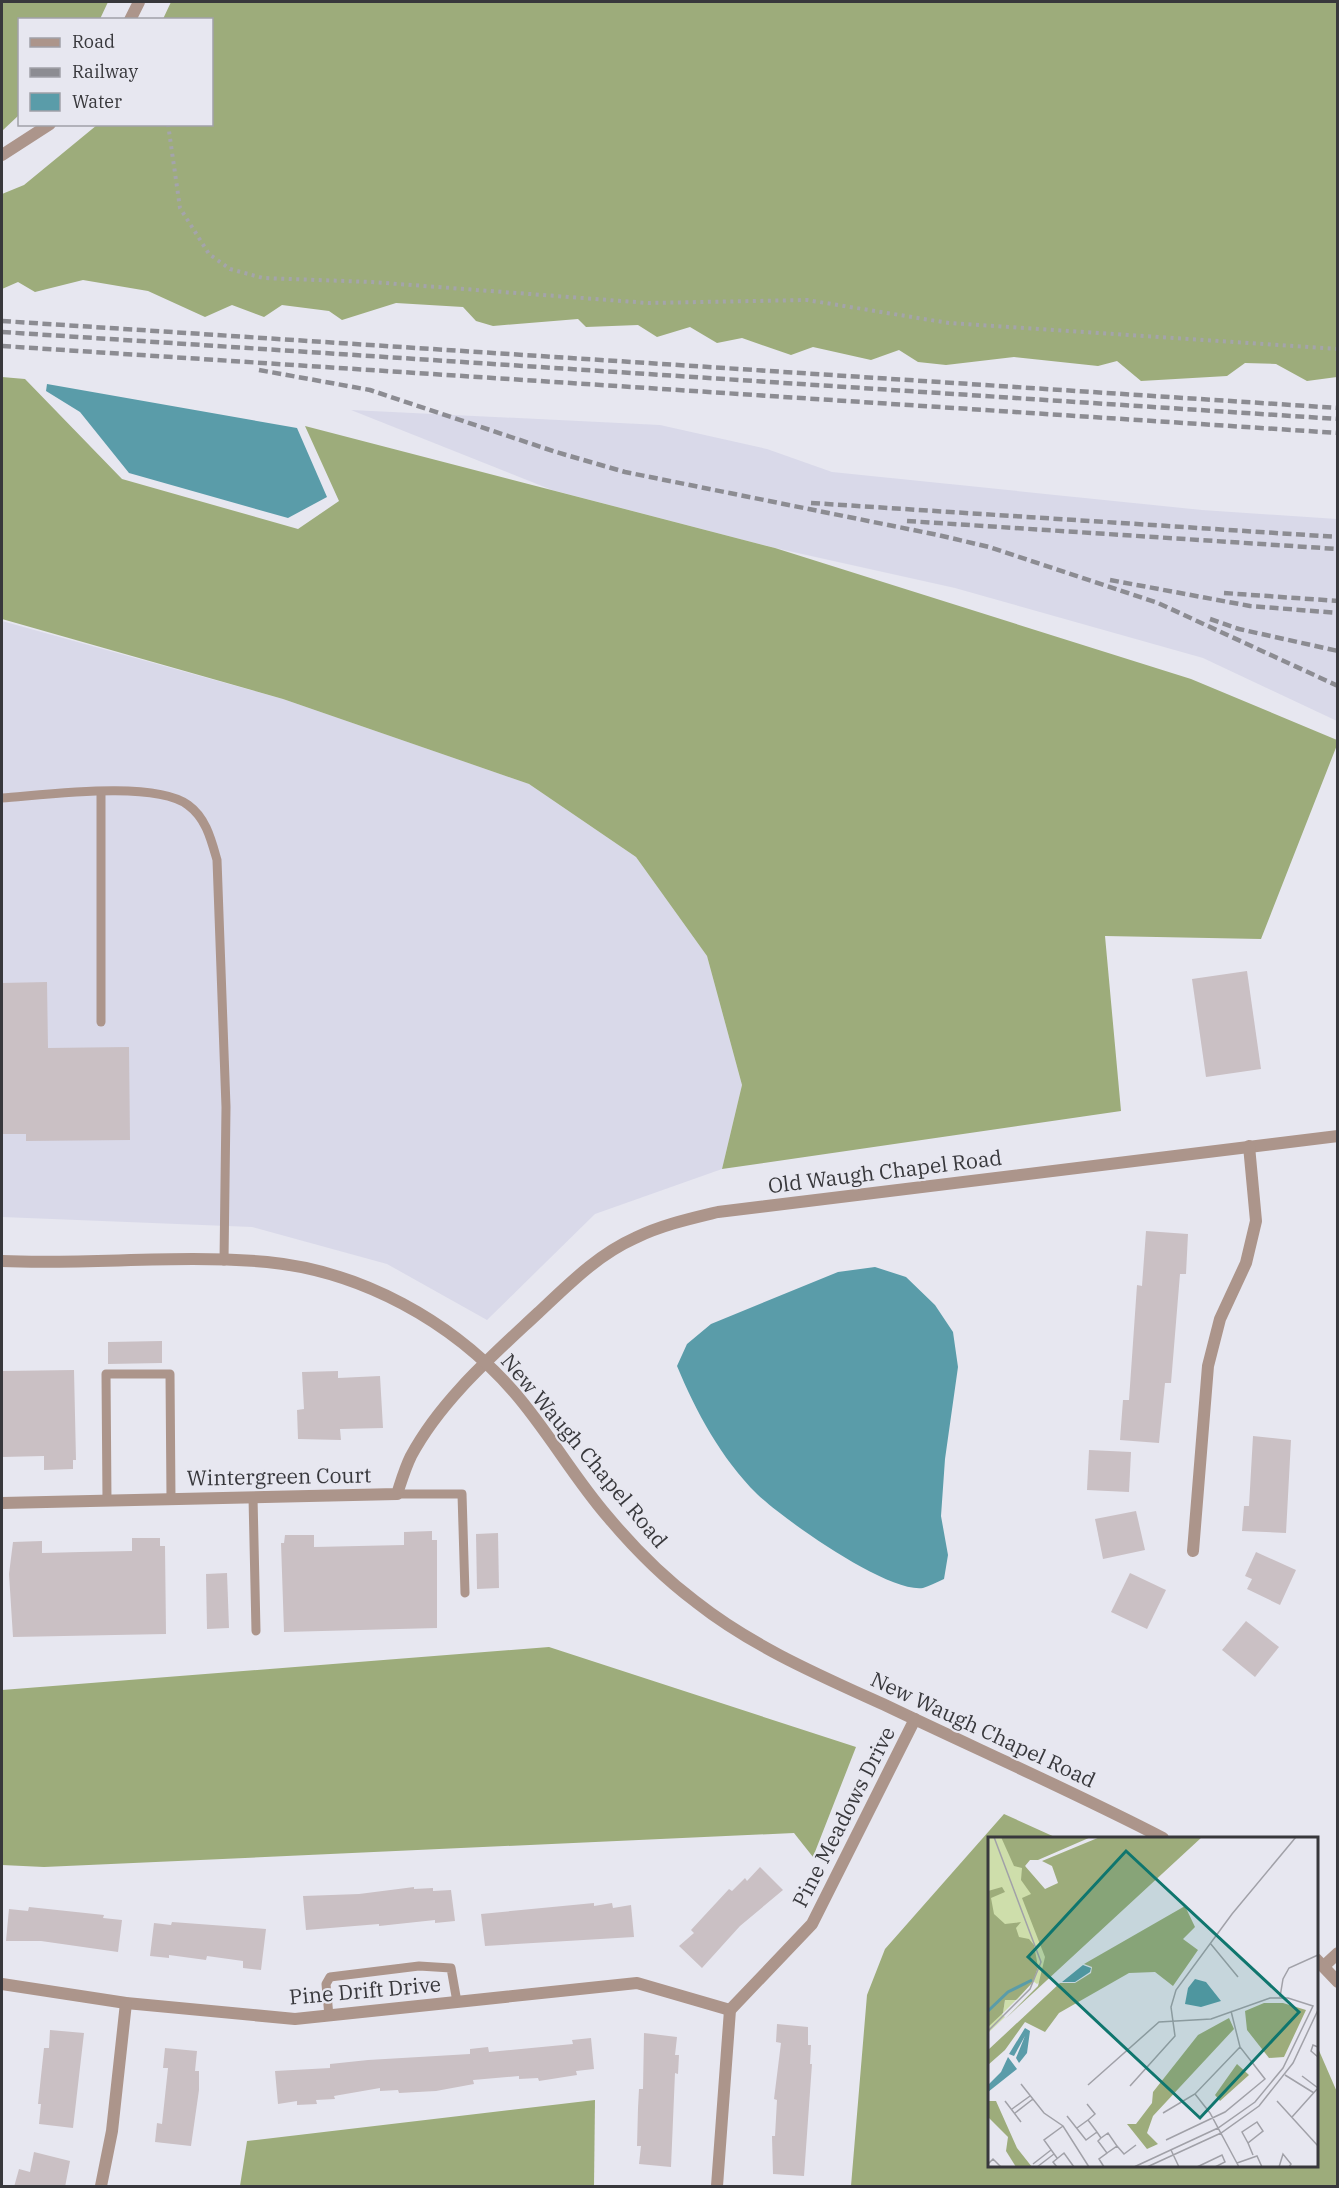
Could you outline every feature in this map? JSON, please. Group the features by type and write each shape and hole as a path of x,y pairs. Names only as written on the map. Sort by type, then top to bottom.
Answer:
{"street":[{"path":"131,18 139,2"},
{"path":"2,155 47,126"},
{"name":"Old Waugh Chapel Road","path":"486,1363 597,1260 634,1238 673,1222 718,1212 1338,1136"},
{"path":"1192,1551 1208,1366 1220,1319 1246,1263 1256,1221 1249,1146"},
{"name":"New Waugh Chapel Road","path":"2,1261 224,1260 297,1266 356,1283 421,1314 454,1335 515,1393 607,1516 655,1567 696,1602 740,1634 1102,1807 1159,1837"},
{"name":"Wintergreen Court","path":"2,1503 397,1494 411,1457 431,1425 458,1391 486,1363"},
{"name":"Pine Meadows Drive","path":"730,2010 812,1924 915,1719"},
{"path":"1338,1953 1320,1963 1338,1982"},
{"name":"Pine Drift Drive","path":"2,1984 126,2003 295,2019 637,1983 730,2010"},
{"path":"101,2187 112,2131 126,2003"},
{"path":"717,2187 730,2010"}],"lane":[{"path":"101,792 101,1022"},
{"path":"2,798 101,792 160,793 187,805 208,828 217,860 226,1107 224,1260"},
{"path":"107,1501 106,1374 170,1374 171,1499"},
{"path":"397,1494 462,1494 465,1593"},
{"path":"253,1497 256,1631"},
{"path":"329,2016 326,1984 330,1977 419,1966 451,1968 457,2002"}],"path":[{"path":"168,126 180,208 191,226 209,254 230,269 263,278 372,282 648,303 807,300 949,323 1338,349"}],"shaded area":[{"path":"351,410 660,425 767,449 832,472 1202,510 1337,519 1337,721 1203,658 955,588 775,548 552,490"},
{"path":"2,621 283,699 529,784 636,857 707,956 742,1085 722,1169 595,1214 487,1320 387,1264 252,1227 2,1217"}],"green space":[{"path":"2,2 108,2 100,18 18,18 18,116 2,131"},
{"path":"171,2 1337,2 1337,377 1307,381 1276,364 1245,363 1227,376 1141,381 1117,361 1098,366 1014,357 946,365 918,362 899,350 871,360 813,347 791,355 742,338 717,343 690,327 657,337 638,325 586,327 578,319 493,326 476,321 463,307 396,303 342,320 329,311 282,305 264,317 232,305 205,317 148,291 83,280 35,292 18,282 2,289 2,194 24,185 96,126 213,126 213,18 163,18"},
{"path":"2,377 25,379 122,479 298,529 339,501 305,426 775,548 1191,679 1337,740 1337,745 1261,939 1105,936 1121,1111 722,1169 742,1085 707,956 636,857 529,784 283,699 2,619"},
{"path":"549,1647 856,1747 813,1857 794,1833 44,1867 2,1865 2,1690"},
{"path":"1004,1814 1055,1837 988,1837 988,2167 1318,2167 1318,2048 1337,2092 1337,2186 851,2186 867,1995 885,1949"},
{"path":"595,2100 594,2186 240,2186 247,2141"}],"water":[{"path":"47,384 297,428 327,497 288,518 129,473 80,412 46,391"},
{"path":"875,1267 906,1277 935,1305 953,1332 958,1367 945,1459 941,1516 948,1555 944,1579 923,1588 907,1586 886,1579 862,1567 811,1536 757,1494 732,1465 711,1434 677,1366 687,1344 711,1324 838,1272"}],"building":[{"path":"1247,971 1261,1069 1206,1077 1192,979"},
{"path":"47,982 48,1048 129,1047 130,1140 26,1141 26,1134 2,1134 2,983"},
{"path":"1146,1231 1188,1234 1186,1274 1180,1274 1171,1383 1165,1383 1159,1443 1120,1440 1123,1400 1129,1400 1137,1285 1142,1286"},
{"path":"162,1341 162,1363 108,1364 108,1342"},
{"path":"74,1370 76,1460 73,1460 73,1469 44,1470 44,1456 2,1457 2,1371"},
{"path":"338,1371 338,1378 380,1376 383,1428 340,1429 341,1440 298,1439 297,1410 304,1409 302,1372"},
{"path":"1253,1436 1291,1440 1286,1533 1242,1531 1244,1506 1249,1506"},
{"path":"1089,1450 1131,1452 1129,1492 1087,1490"},
{"path":"1136,1511 1145,1550 1103,1559 1095,1519"},
{"path":"432,1531 432,1540 437,1540 437,1628 284,1632 281,1543 284,1543 285,1535 314,1535 314,1547 404,1545 404,1532"},
{"path":"498,1533 499,1588 477,1589 476,1534"},
{"path":"132,1538 160,1538 160,1546 165,1546 166,1634 13,1637 9,1574 13,1542 42,1541 42,1553 132,1551"},
{"path":"1256,1552 1296,1570 1280,1605 1247,1589 1252,1579 1245,1576"},
{"path":"227,1573 229,1628 207,1629 206,1574"},
{"path":"1130,1573 1166,1590 1147,1629 1111,1612"},
{"path":"1246,1621 1279,1647 1255,1677 1222,1650"},
{"path":"760,1867 783,1890 740,1926 702,1968 679,1946 694,1933 691,1930 729,1889 732,1891 745,1878 747,1881"},
{"path":"414,1887 414,1889 433,1888 433,1891 451,1890 455,1921 435,1923 435,1920 306,1930 303,1896 359,1894"},
{"path":"594,1903 594,1906 612,1903 613,1908 631,1905 634,1937 485,1946 481,1914"},
{"path":"29,1907 104,1915 103,1918 122,1920 118,1952 41,1941 6,1941 9,1909 28,1911"},
{"path":"172,1922 266,1929 261,1970 243,1968 243,1961 207,1956 206,1960 169,1955 169,1958 150,1956 154,1923 171,1925"},
{"path":"777,2024 808,2027 808,2045 811,2045 810,2064 812,2064 804,2176 773,2174 772,2136 775,2136 777,2100 774,2099 781,2043 776,2042"},
{"path":"50,2030 84,2033 73,2128 39,2124 41,2104 38,2104 44,2048 49,2048"},
{"path":"644,2033 677,2037 675,2055 679,2055 678,2074 675,2073 671,2167 639,2164 641,2146 637,2146 638,2108 639,2089 643,2089"},
{"path":"591,2038 594,2069 576,2071 577,2075 539,2081 538,2078 519,2079 519,2076 473,2080 474,2084 436,2091 399,2093 398,2090 380,2091 380,2088 334,2096 335,2099 316,2100 317,2104 297,2105 297,2101 278,2104 275,2071 330,2068 330,2064 368,2060 470,2054 470,2049 488,2047 489,2052 573,2044 572,2040"},
{"path":"165,2048 197,2051 195,2071 199,2071 199,2090 191,2146 155,2142 157,2123 162,2124 168,2068 163,2068"},
{"path":"34,2152 70,2161 65,2187 14,2187 19,2169 30,2172"}],"railway":[{"path":"2,321 1338,408"},
{"path":"2,332 1338,419"},
{"path":"2,346 1338,433"},
{"path":"259,370 370,390 556,452 625,472 989,547 1158,603 1338,686"},
{"path":"811,503 1338,537"},
{"path":"907,521 1338,549"},
{"path":"1110,580 1250,606 1338,613"},
{"path":"1224,593 1338,601"},
{"path":"1210,619 1239,629 1338,651"}]}
